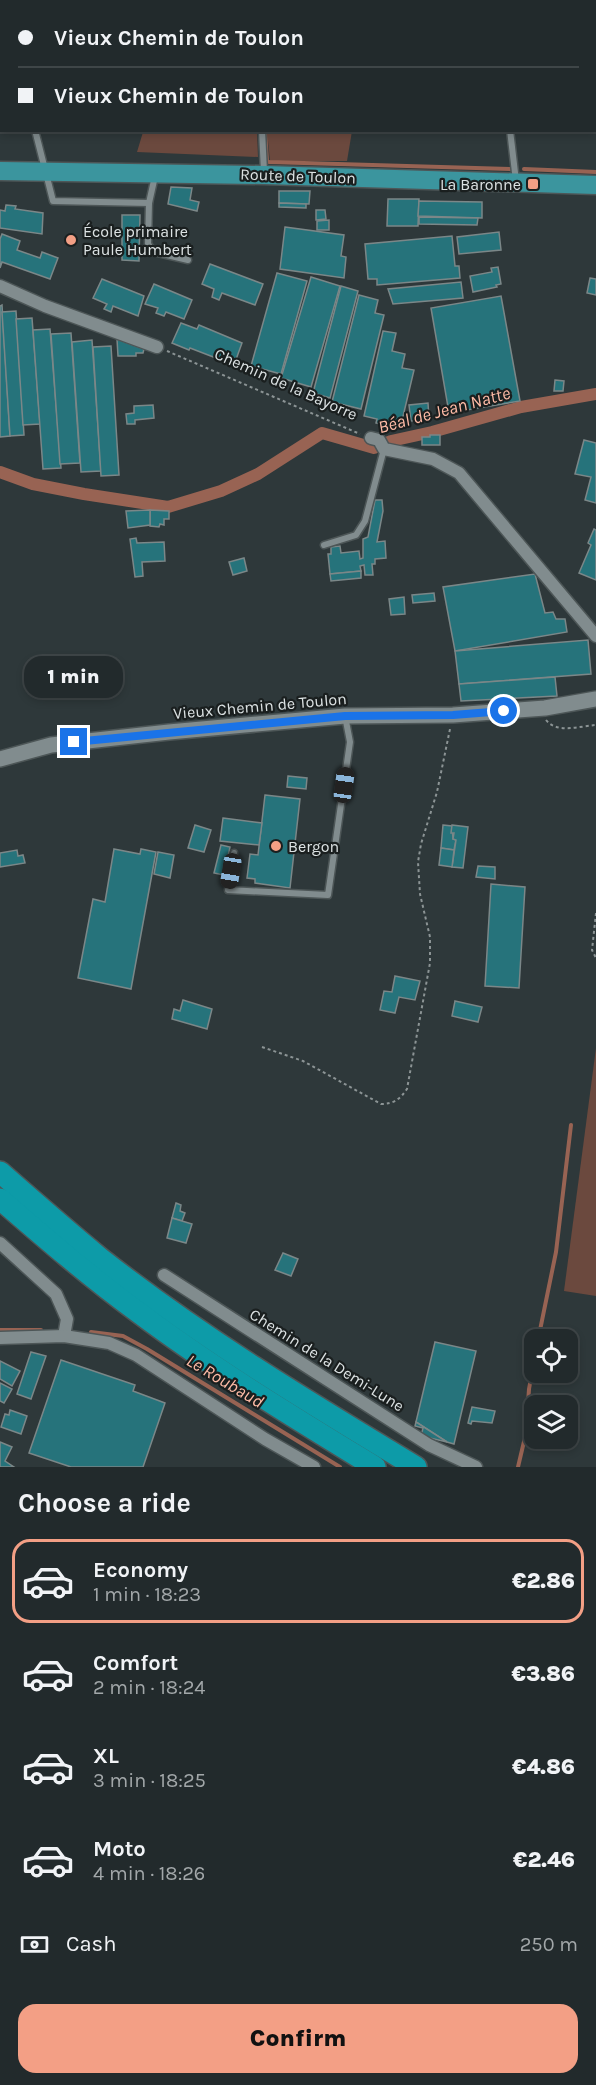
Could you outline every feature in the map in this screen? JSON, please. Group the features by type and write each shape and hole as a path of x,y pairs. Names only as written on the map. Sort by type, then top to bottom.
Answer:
{"highway":[{"path":"0,1172 100,1258 189,1323 298,1396 416,1467"},
{"path":"0,1199 155,1325 290,1415 375,1467"}],"main road":[{"name":"Route de Toulon","path":"0,171 264,175 596,185"}],"street":[{"path":"0,286 45,306 157,346"},
{"path":"379,443 433,459 459,473 596,636"},
{"name":"Vieux Chemin de Toulon","path":"0,759 51,745 345,716 453,715 545,708 596,699"},
{"path":"0,1243 56,1294 67,1319 64,1336"},
{"name":"Chemin de la Demi-Lune","path":"164,1275 429,1445 476,1467"},
{"path":"0,1338 64,1336 109,1343 136,1355 265,1439 314,1467"}],"lane":[{"path":"36,132 53,201 149,203"},
{"path":"262,132 264,175"},
{"path":"510,132 516,183"},
{"path":"155,173 149,203 148,244 154,252 188,260"},
{"path":"324,545 356,535 365,521 379,443"},
{"path":"234,853 228,890 328,895 350,742 345,716"}],"path":[{"name":"Chemin de la Bayorre","path":"157,346 379,443"},
{"path":"545,708 545,718 553,727 596,725"},
{"path":"262,1047 303,1061 381,1104 396,1101 407,1089 430,963 430,937 420,894 418,862 437,792 453,715"},
{"path":"596,913 592,950 596,958"}],"shaded area":[{"path":"143,132 257,132 258,157 137,152"},
{"path":"267,132 352,132 347,161 270,161"},
{"path":"596,1048 596,1296 564,1291"}],"building":[{"path":"171,187 192,188 190,200 199,202 197,211 168,204"},
{"path":"279,191 310,191 309,204 279,203"},
{"path":"388,199 419,199 418,226 387,226"},
{"path":"419,201 482,202 482,218 418,216"},
{"path":"279,203 306,204 306,208 279,207"},
{"path":"6,205 16,206 15,209 43,213 42,234 0,228 0,210 5,211"},
{"path":"316,210 325,210 326,219 316,220"},
{"path":"122,215 140,215 139,261 122,260"},
{"path":"419,217 478,218 477,225 419,224"},
{"path":"329,220 329,230 317,230 317,221"},
{"path":"285,227 344,235 341,256 346,257 344,278 280,269"},
{"path":"499,232 501,250 459,254 457,237"},
{"path":"2,234 20,241 17,250 40,258 42,252 58,258 50,279 2,262 0,268"},
{"path":"452,236 455,266 459,266 460,278 377,285 377,279 368,279 365,244"},
{"path":"210,264 263,284 255,305 222,293 219,300 212,297 214,289 202,284"},
{"path":"498,267 501,284 473,292 470,276 492,272 491,268"},
{"path":"277,273 307,281 281,374 251,366"},
{"path":"311,277 340,286 311,387 281,378"},
{"path":"590,278 596,279 596,295 587,293"},
{"path":"102,279 144,296 138,316 113,306 111,312 104,309 107,304 93,298"},
{"path":"461,282 463,298 393,304 388,289"},
{"path":"154,284 192,300 184,319 166,312 164,316 156,313 158,308 145,304"},
{"path":"341,286 358,291 330,398 313,393"},
{"path":"359,295 378,300 375,313 384,315 361,409 332,402"},
{"path":"501,296 520,401 449,413 431,308"},
{"path":"2,305 10,436 0,437 0,306"},
{"path":"16,311 24,435 10,436 2,312"},
{"path":"32,318 40,424 23,425 16,319"},
{"path":"181,323 197,329 199,325 242,343 234,365 172,343"},
{"path":"50,329 61,468 43,469 33,330"},
{"path":"383,331 396,333 392,351 405,354 402,368 414,370 401,425 389,423 388,426 376,423 377,419 364,416"},
{"path":"71,333 80,463 60,464 51,334"},
{"path":"117,339 144,349 143,353 136,353 136,356 118,356"},
{"path":"92,340 101,471 81,472 72,342"},
{"path":"111,346 119,475 101,476 93,347"},
{"path":"555,380 564,381 563,391 554,391"},
{"path":"428,403 429,419 411,421 409,405"},
{"path":"153,405 154,418 135,420 135,424 127,424 126,414 134,413 134,406"},
{"path":"430,435 440,435 440,445 422,445 422,437 430,437"},
{"path":"584,440 596,443 596,503 585,500 591,477 575,474"},
{"path":"375,500 382,500 383,511 377,542 385,541 386,558 375,559 375,564 372,564 373,575 365,575 364,565 360,566 361,571 330,574 328,554 331,554 331,547 340,546 341,553 359,551 360,559 363,558 363,539 368,537"},
{"path":"150,510 169,511 169,519 164,519 164,525 160,524 159,527 150,526"},
{"path":"150,510 150,525 128,528 126,511"},
{"path":"594,529 596,530 596,580 579,573 591,545 588,543"},
{"path":"136,538 137,543 164,542 165,561 142,562 143,576 135,577 130,539"},
{"path":"244,558 247,571 233,575 229,562"},
{"path":"361,571 361,578 331,581 330,574"},
{"path":"535,574 545,613 553,612 556,619 565,619 567,632 455,651 443,587"},
{"path":"434,593 435,601 413,603 412,595"},
{"path":"404,597 405,614 391,615 389,599"},
{"path":"588,640 591,674 459,684 455,651"},
{"path":"555,677 557,696 461,701 459,684"},
{"path":"288,776 307,778 306,789 287,787"},
{"path":"265,795 300,799 290,888 255,883 255,879 247,878 250,854 258,855"},
{"path":"223,818 262,823 259,845 220,841"},
{"path":"195,825 211,830 204,852 188,848"},
{"path":"443,825 452,826 453,839 456,840 454,850 441,848"},
{"path":"452,825 468,827 463,868 452,867 456,840 453,839 454,833 451,833"},
{"path":"221,845 230,847 224,875 214,873"},
{"path":"441,848 454,850 452,867 439,865"},
{"path":"114,849 140,854 141,849 156,852 131,989 78,978 93,899 105,902"},
{"path":"17,850 18,856 23,855 25,863 0,867 0,853"},
{"path":"158,852 174,855 170,878 154,874"},
{"path":"478,866 495,867 495,879 476,877"},
{"path":"491,884 525,887 519,988 485,986"},
{"path":"395,976 420,981 415,1000 399,997 395,1013 380,1010 384,991 392,992"},
{"path":"183,1000 212,1009 207,1029 172,1019 174,1009 180,1011"},
{"path":"455,1001 482,1007 478,1022 452,1016"},
{"path":"176,1203 181,1205 180,1211 185,1213 182,1221 172,1218"},
{"path":"172,1218 192,1224 186,1243 167,1238"},
{"path":"283,1253 298,1259 291,1276 275,1270"},
{"path":"435,1342 476,1351 454,1444 416,1422"},
{"path":"31,1352 46,1356 31,1399 17,1394"},
{"path":"61,1360 135,1385 133,1391 165,1403 143,1467 71,1467 29,1453"},
{"path":"0,1361 20,1371 12,1386 0,1379"},
{"path":"0,1383 12,1389 4,1403 0,1401"},
{"path":"472,1407 495,1411 492,1423 472,1421 471,1424 468,1423"},
{"path":"10,1410 27,1416 21,1434 1,1427 5,1414 9,1415"},
{"path":"416,1422 447,1442 421,1436 423,1428 415,1426"},
{"path":"0,1442 12,1447 5,1461 14,1467 0,1467"}],"waterway":[{"path":"265,132 267,161 269,162 510,169"},
{"path":"524,169 596,172"},
{"name":"Béal de Jean Natte","path":"0,472 33,484 168,507 221,491 258,474 322,433 374,448 391,441 521,407 596,394"},
{"path":"540,1329 556,1252 571,1125"},
{"name":"Le Roubaud","path":"0,1330 41,1330"},
{"name":"Le Roubaud","path":"91,1332 123,1336 147,1349 340,1467"},
{"path":"518,1467 526,1433 530,1383"}],"place":[{"name":"La Baronne","path":"533,184"},
{"name":"École primaire Paule Humbert","path":"71,240"},
{"name":"Bergon","path":"276,846"}],"route":[{"path":"74,742 345,716 453,715 504,711"}]}
